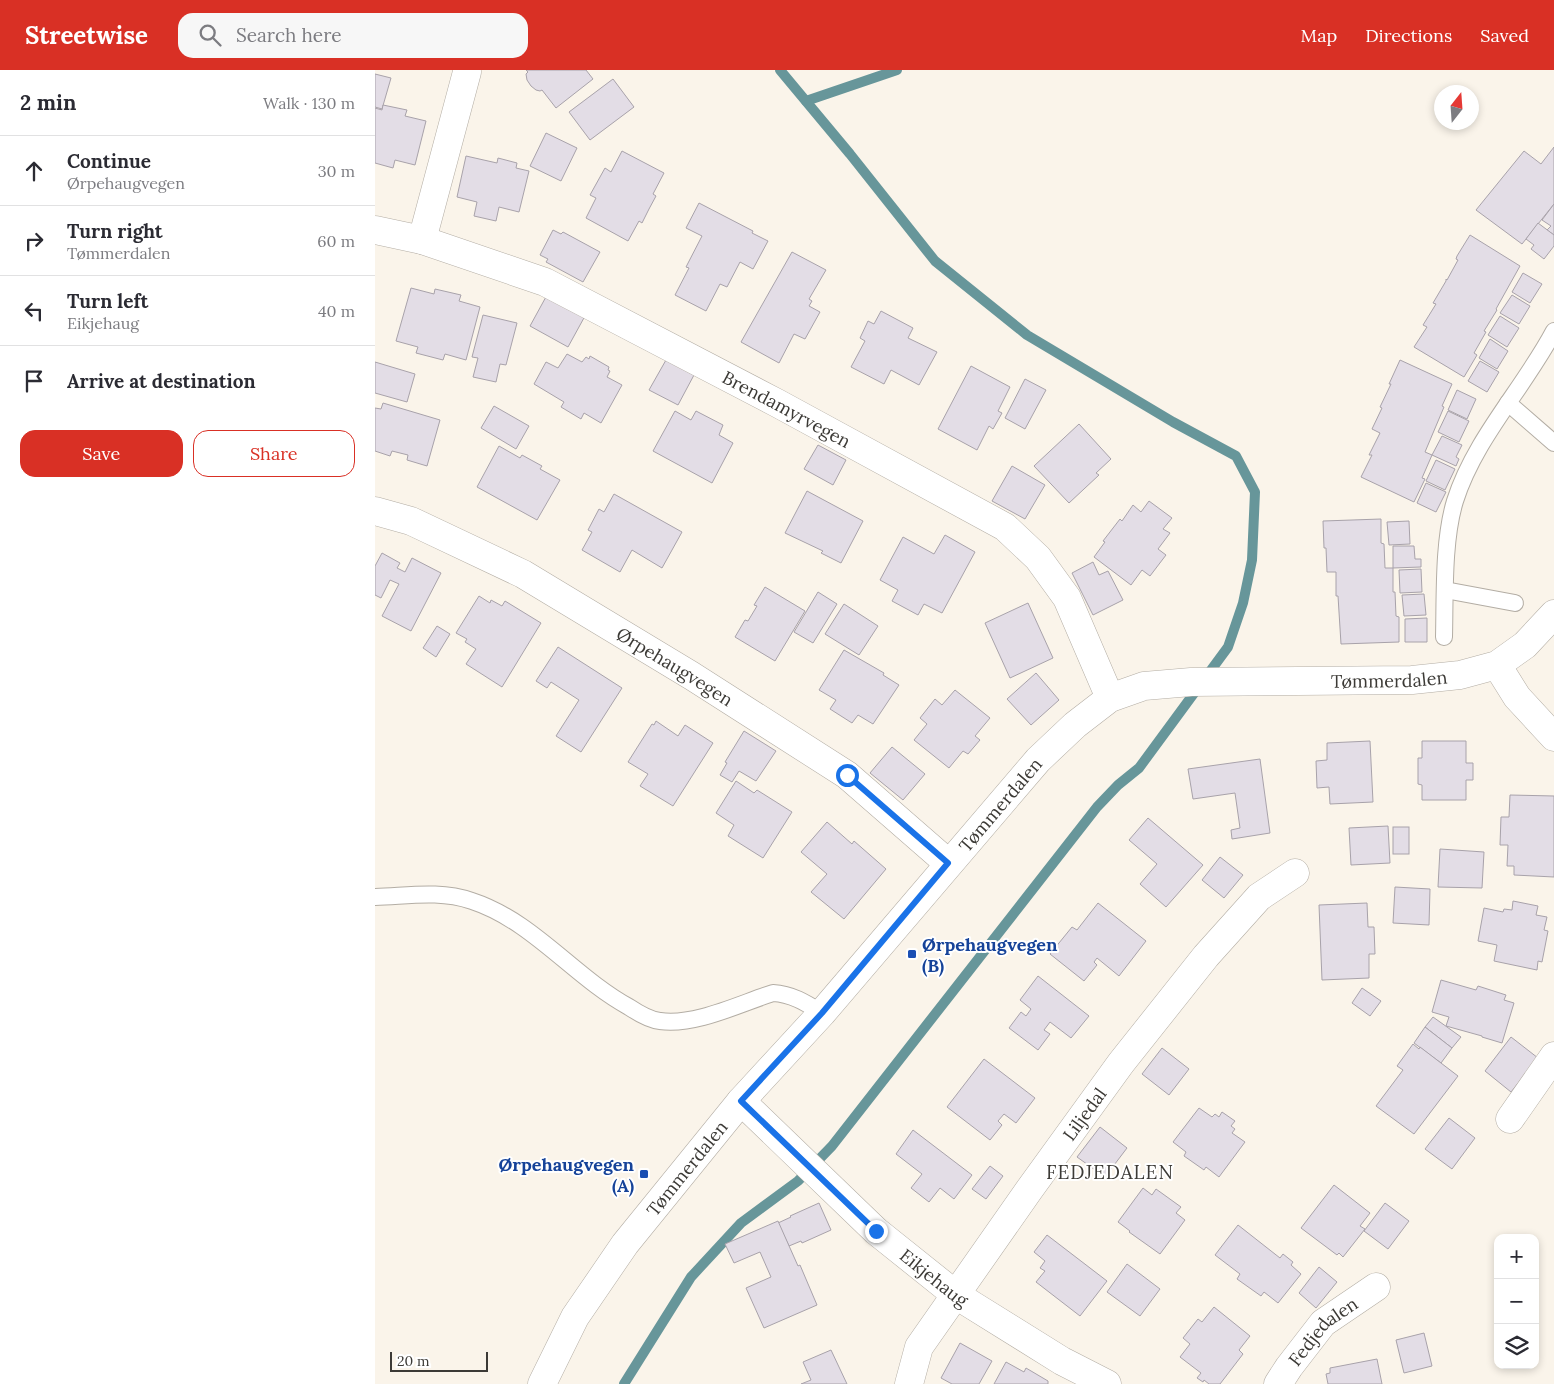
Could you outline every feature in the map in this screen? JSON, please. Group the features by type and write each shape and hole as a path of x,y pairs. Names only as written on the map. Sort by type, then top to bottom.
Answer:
{"street":[{"path":"422,240 467,72"},
{"name":"Brendamyrvegen","path":"375,230 422,240 545,282 777,403 1005,527 1038,558 1067,598 1110,698"},
{"name":"Ørpehaugvegen","path":"375,511 411,521 523,574 692,676 847,775 948,863"},
{"name":"Tømmerdalen","path":"542,1384 575,1317 625,1244 741,1101 822,1013 1037,760 1075,725 1110,698 1144,686 1191,682 1412,680 1461,674 1497,665 1525,644 1554,614"},
{"path":"1497,665 1517,697 1554,737"},
{"name":"Liljedal","path":"909,1384 919,1347 1121,1063 1200,964 1259,897 1295,873"},
{"path":"1510,1119 1554,1056"},
{"name":"Eikjehaug","path":"741,1101 876,1231 956,1294 1062,1361 1107,1384"},
{"name":"Fedjedalen","path":"1278,1384 1323,1323 1376,1288"}],"lane":[{"path":"1444,637 1445,590 1450,526 1455,501 1477,455 1554,331"},
{"path":"1508,403 1554,443"},
{"path":"1445,590 1515,603"},
{"path":"375,897 408,896 423,893 441,894 471,900 528,931 616,1000 658,1021 692,1021 773,993 784,993 822,1013"}],"building":[{"path":"526,70 586,70 593,79 556,108 542,90 536,90 531,86 527,80 526,74 528,72"},
{"path":"375,74 391,78 382,109 375,107"},
{"path":"613,79 634,107 590,140 569,112"},
{"path":"383,105 407,110 405,116 426,121 415,165 395,160 393,168 375,163 375,108 382,110"},
{"path":"546,133 577,148 561,181 530,166"},
{"path":"1554,147 1554,204 1522,244 1476,210 1524,151 1541,164"},
{"path":"622,151 664,173 653,194 656,196 642,223 639,221 628,241 586,218 596,198 590,195 605,168 611,172"},
{"path":"466,156 497,163 498,158 517,163 516,168 529,171 519,212 499,207 496,221 474,216 477,202 457,197"},
{"path":"699,203 753,231 752,233 768,241 753,269 740,262 727,287 720,284 706,311 675,295 689,268 686,267 702,236 686,228"},
{"path":"1554,204 1554,235 1547,230 1551,226 1542,220"},
{"path":"1538,223 1554,235 1554,246 1544,259 1531,249 1534,245 1526,239"},
{"path":"553,230 561,234 563,232 600,252 583,282 546,262 548,259 540,255"},
{"path":"1470,235 1520,266 1484,331 1486,332 1474,353 1477,355 1464,377 1414,347 1427,327 1423,325 1436,304 1433,303"},
{"path":"792,252 826,270 809,299 812,301 809,306 820,312 805,339 794,334 779,363 741,342"},
{"path":"1523,273 1542,284 1530,303 1512,292"},
{"path":"411,288 434,294 435,289 461,295 459,301 480,307 466,360 445,354 443,360 416,353 418,347 396,341"},
{"path":"547,295 585,316 568,347 530,326"},
{"path":"1512,295 1530,306 1519,324 1500,313"},
{"path":"881,311 913,328 908,338 937,352 919,385 891,370 884,384 851,367 865,341 860,338 868,321 874,324"},
{"path":"483,315 517,323 506,365 500,364 496,382 473,377 478,358 472,357"},
{"path":"1500,316 1519,328 1507,347 1488,335"},
{"path":"1490,339 1508,351 1497,369 1479,358"},
{"path":"567,354 582,362 586,357 589,359 590,356 609,367 608,370 610,371 607,377 622,385 601,423 584,413 581,419 561,407 564,402 534,384 546,362 558,368"},
{"path":"666,360 694,375 678,405 649,390"},
{"path":"1400,360 1452,384 1425,452 1432,455 1422,478 1425,479 1414,502 1361,477 1380,433 1372,429"},
{"path":"1480,361 1499,372 1487,392 1468,381"},
{"path":"375,362 415,374 407,402 375,393"},
{"path":"971,366 1010,387 998,411 1002,413 993,429 989,426 977,450 938,429"},
{"path":"1025,379 1046,390 1025,429 1005,418"},
{"path":"1457,390 1476,399 1467,419 1448,410"},
{"path":"383,403 440,420 427,466 407,460 408,455 392,451 390,456 375,451 375,408 381,409"},
{"path":"494,406 529,426 516,449 481,428"},
{"path":"675,411 691,420 696,411 723,425 719,435 733,443 712,483 653,451"},
{"path":"1448,411 1469,421 1459,442 1438,432"},
{"path":"1079,424 1111,459 1096,473 1099,475 1069,503 1034,466"},
{"path":"1442,436 1462,445 1456,457 1459,459 1456,466 1432,455"},
{"path":"818,445 846,460 833,485 804,469"},
{"path":"499,446 520,458 522,455 542,466 540,469 560,480 537,520 477,487"},
{"path":"1436,460 1455,469 1445,490 1426,481"},
{"path":"1012,466 1045,485 1025,519 992,501"},
{"path":"1426,483 1446,492 1436,512 1417,503"},
{"path":"807,491 863,521 841,563 821,553 823,551 785,533"},
{"path":"614,494 682,532 662,568 632,550 620,572 582,550 592,532 588,530 599,509 604,512"},
{"path":"1149,501 1172,518 1163,529 1170,533 1158,549 1166,555 1150,576 1142,570 1131,585 1094,557 1105,542 1103,541 1120,519 1122,521 1133,505 1141,512"},
{"path":"1381,519 1381,543 1384,544 1385,568 1393,568 1393,592 1395,592 1396,616 1399,617 1399,642 1341,644 1338,596 1336,596 1336,572 1327,572 1323,521"},
{"path":"1409,521 1410,544 1389,545 1387,522"},
{"path":"945,535 975,552 942,613 924,604 918,615 892,601 898,590 880,580 903,537 934,554"},
{"path":"1393,546 1414,546 1415,559 1421,559 1421,567 1393,568"},
{"path":"382,553 400,563 397,568 405,572 412,558 441,573 411,631 382,616 399,584 390,580 381,598 375,595 375,566"},
{"path":"1093,562 1099,575 1108,571 1123,600 1093,615 1072,573"},
{"path":"1421,569 1422,592 1400,593 1399,570"},
{"path":"765,587 805,611 775,661 735,637 745,620 748,621 757,606 754,605"},
{"path":"818,592 837,604 813,643 794,632"},
{"path":"1424,594 1426,615 1404,616 1402,595"},
{"path":"479,596 490,603 491,600 502,606 505,601 541,623 502,687 466,664 476,649 465,642 467,639 456,633"},
{"path":"1028,603 1053,658 1010,678 985,623"},
{"path":"844,604 878,626 859,655 825,634"},
{"path":"1427,618 1427,642 1405,642 1405,619"},
{"path":"437,626 450,634 436,657 423,648"},
{"path":"558,647 622,688 581,752 556,736 579,700 551,682 547,688 536,681"},
{"path":"844,650 884,673 883,675 899,685 873,724 858,715 852,723 830,709 836,700 819,690"},
{"path":"1036,673 1059,700 1031,725 1007,699"},
{"path":"955,690 990,718 975,736 980,740 968,754 963,751 949,768 914,740 927,724 920,718 935,699 942,705"},
{"path":"656,721 678,736 685,725 713,743 673,806 640,786 648,774 628,762 652,724 654,725"},
{"path":"744,731 776,751 756,781 739,771 732,782 720,775 727,763 725,762"},
{"path":"1370,741 1373,802 1330,804 1329,787 1317,788 1316,761 1327,760 1327,743"},
{"path":"1422,741 1466,741 1466,763 1473,763 1473,780 1466,780 1466,800 1422,800 1422,785 1418,784 1418,758 1422,758"},
{"path":"892,747 925,774 903,800 870,773"},
{"path":"1260,759 1270,833 1232,839 1231,830 1240,828 1235,793 1193,799 1188,769"},
{"path":"736,781 754,793 757,790 792,812 763,858 728,836 734,825 716,813"},
{"path":"1510,795 1554,796 1554,877 1514,875 1514,866 1507,866 1508,845 1500,845 1501,817 1509,817"},
{"path":"1148,818 1203,865 1166,907 1140,884 1157,864 1129,840"},
{"path":"827,822 852,844 854,841 886,869 844,919 811,892 827,874 801,852"},
{"path":"1388,826 1390,863 1351,865 1349,828"},
{"path":"1393,827 1409,827 1409,854 1393,854"},
{"path":"1440,849 1484,852 1482,888 1438,887"},
{"path":"1220,857 1243,875 1224,898 1202,880"},
{"path":"1395,887 1430,889 1429,925 1393,923"},
{"path":"1513,901 1538,906 1536,915 1547,917 1544,930 1548,931 1542,962 1538,961 1537,970 1494,961 1497,945 1478,941 1484,908 1503,912 1504,909 1512,910"},
{"path":"1098,903 1146,941 1119,976 1097,958 1094,962 1097,965 1084,981 1050,954 1072,927 1077,930"},
{"path":"1367,903 1368,927 1374,927 1375,954 1369,954 1369,978 1322,980 1319,905"},
{"path":"1038,976 1089,1016 1071,1038 1050,1022 1044,1030 1050,1034 1038,1050 1009,1028 1021,1012 1026,1016 1031,1009 1020,1000"},
{"path":"1441,980 1476,990 1478,986 1506,995 1504,1000 1514,1003 1502,1043 1446,1026 1449,1017 1432,1012"},
{"path":"1362,988 1381,1001 1370,1016 1352,1003"},
{"path":"1433,1017 1461,1037 1452,1048 1425,1027"},
{"path":"1425,1027 1452,1048 1441,1063 1414,1043"},
{"path":"1511,1037 1538,1058 1511,1092 1485,1071"},
{"path":"1413,1044 1419,1049 1420,1047 1458,1076 1414,1134 1376,1106 1403,1070 1397,1066"},
{"path":"1162,1048 1189,1069 1169,1095 1142,1074"},
{"path":"984,1059 1035,1098 1016,1123 1004,1114 998,1121 1002,1125 990,1140 947,1107"},
{"path":"1199,1108 1212,1117 1215,1114 1219,1117 1222,1112 1235,1121 1231,1126 1235,1129 1232,1133 1245,1142 1219,1177 1206,1167 1204,1170 1184,1156 1186,1152 1173,1142"},
{"path":"1449,1118 1475,1138 1452,1169 1425,1149"},
{"path":"1100,1127 1127,1148 1105,1177 1077,1157"},
{"path":"913,1130 972,1175 954,1199 940,1188 929,1202 911,1188 922,1174 896,1154"},
{"path":"990,1166 1003,1176 986,1199 972,1189"},
{"path":"1334,1185 1370,1213 1360,1226 1365,1229 1343,1257 1339,1253 1337,1255 1301,1228"},
{"path":"1143,1188 1152,1195 1156,1189 1181,1207 1176,1213 1185,1220 1160,1254 1118,1222"},
{"path":"819,1203 831,1230 802,1243 801,1241 789,1246 778,1223"},
{"path":"1385,1203 1409,1221 1388,1249 1364,1231"},
{"path":"778,1221 817,1305 764,1328 746,1288 771,1277 760,1252 734,1263 725,1244"},
{"path":"1238,1225 1280,1258 1283,1254 1293,1262 1291,1265 1301,1274 1278,1303 1264,1292 1261,1296 1237,1279 1240,1274 1215,1255"},
{"path":"1047,1235 1107,1281 1080,1316 1036,1282 1045,1271 1040,1268 1045,1261 1034,1252"},
{"path":"1127,1264 1160,1289 1140,1316 1107,1292"},
{"path":"1319,1267 1337,1282 1316,1308 1299,1293"},
{"path":"1214,1307 1250,1336 1239,1350 1243,1354 1220,1384 1209,1384 1197,1378 1201,1373 1180,1357 1190,1344 1183,1338 1198,1319 1202,1322"},
{"path":"1424,1333 1432,1366 1404,1373 1396,1340"},
{"path":"960,1343 992,1361 979,1384 952,1384 941,1378"},
{"path":"831,1350 847,1384 801,1384 811,1380 803,1362"},
{"path":"1377,1359 1382,1384 1328,1384 1326,1374 1330,1373 1330,1368"},
{"path":"1006,1362 1024,1372 1026,1368 1048,1381 1048,1384 994,1384"}],"waterway":[{"path":"624,1384 691,1277 741,1223 798,1181 832,1146 1097,807 1118,785 1139,768 1228,647 1243,603 1252,560 1255,492 1236,456 1173,422 1027,335 935,261 780,70"},
{"path":"806,101 897,70"}],"place":[{"name":"Ørpehaugvegen (B)","path":"912,954"},
{"name":"Ørpehaugvegen (A)","path":"644,1174"}],"district":[{"name":"FEDJEDALEN","path":"1110,1172"}],"route":[{"path":"847,775 948,863 822,1013 741,1101 876,1231"}]}
